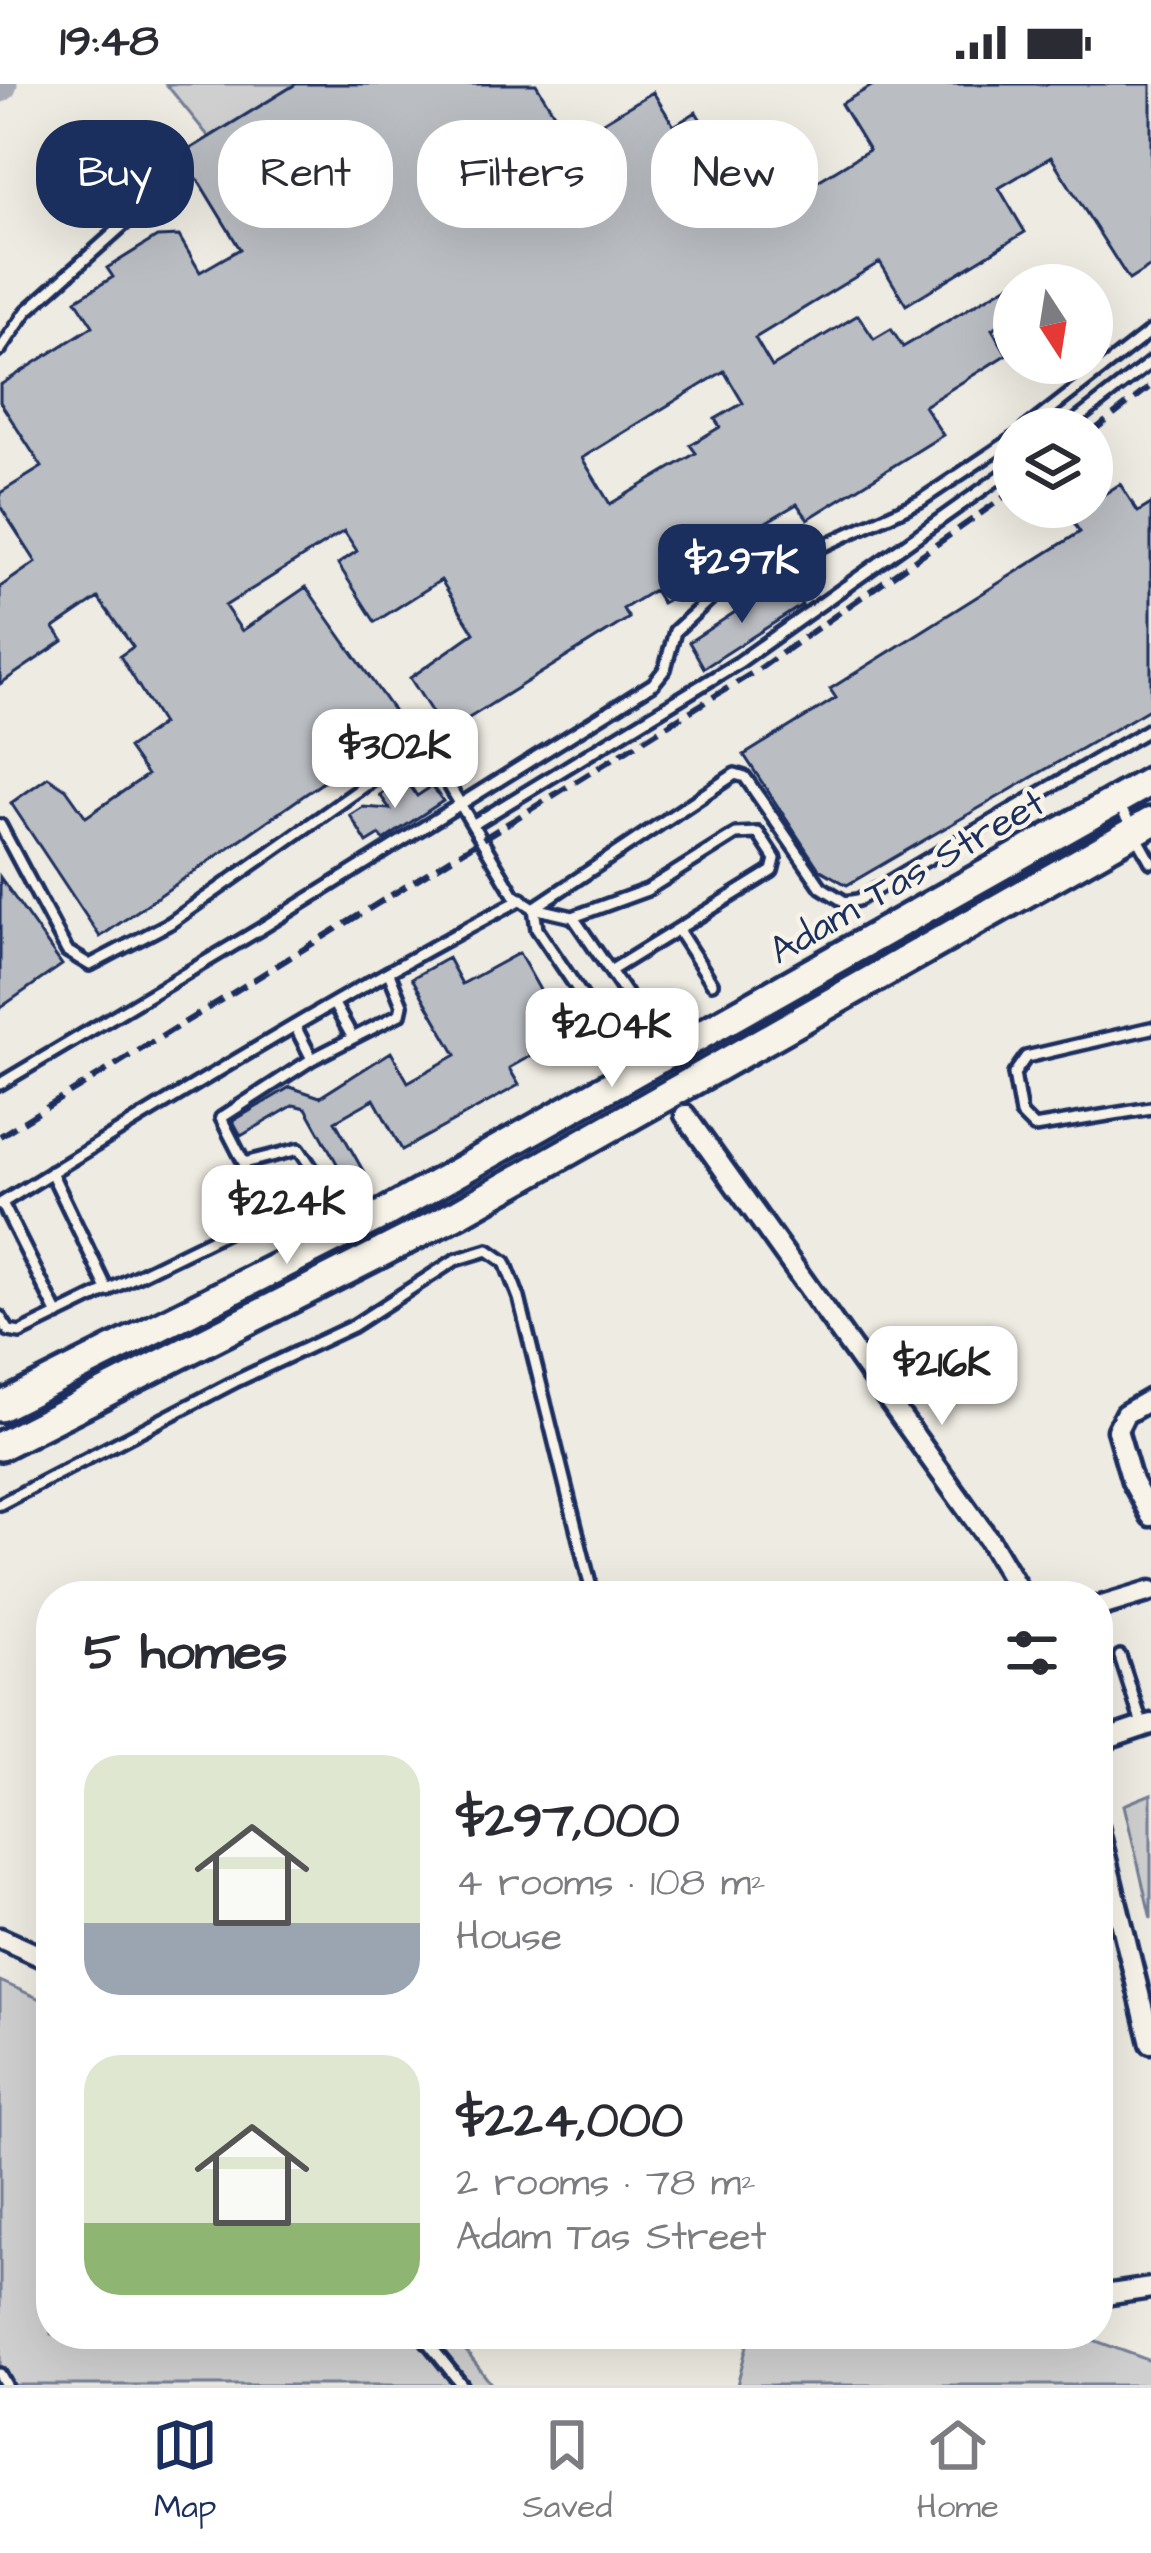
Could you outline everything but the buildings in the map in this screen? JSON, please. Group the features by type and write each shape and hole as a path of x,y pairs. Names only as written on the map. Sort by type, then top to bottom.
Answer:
{"main road":[{"name":"Adam Tas Street","path":"0,1407 387,1212 1151,781"},
{"name":"Adam Tas Street","path":"0,1446 339,1276 1143,826"}],"street":[{"path":"667,1054 686,1084 685,1114 989,1540 1013,1581"},
{"path":"634,1074 661,1111 685,1114"},
{"path":"1151,1399 1124,1414 1117,1430 1132,1481 1151,1516"},
{"path":"1113,1602 1151,1591"},
{"path":"1113,1737 1147,1725"},
{"path":"1113,1888 1151,2044"},
{"path":"0,1938 36,1954"},
{"path":"1113,2294 1151,2288"}],"lane":[{"path":"0,350 27,310 120,228"},
{"path":"1052,408 1151,331"},
{"path":"1092,408 1151,362"},
{"path":"0,1084 653,684 665,669 675,631 712,597 920,501 993,452"},
{"path":"474,824 738,663 993,482"},
{"path":"534,908 735,774 746,777 821,887 844,902 858,899 1151,728"},
{"path":"0,825 67,952 90,965 170,923 403,759 434,758 514,895 534,908 574,917 647,890 736,834 758,833 775,859 772,872 610,971"},
{"path":"1117,800 1143,826 1151,862"},
{"path":"58,1315 1,1204 255,1046 296,1028 522,899"},
{"path":"534,908 537,928 634,1074"},
{"path":"574,917 667,1054"},
{"path":"678,930 712,983"},
{"path":"0,1317 9,1330 20,1333 317,1185 316,1174 299,1149 244,1162 221,1124 227,1113 312,1059 402,1010 389,973"},
{"path":"335,1006 352,1038"},
{"path":"296,1028 312,1059"},
{"path":"1151,1028 1026,1057 1015,1073 1022,1114 1034,1127 1151,1108"},
{"path":"52,1172 109,1291"},
{"path":"0,1504 353,1326 444,1265 488,1250 505,1262 519,1298 588,1581"},
{"path":"1120,1656 1147,1725"},
{"path":"433,2349 462,2385"},
{"path":"0,2374 5,2385"}],"shaded area":[{"path":"166,84 296,84 237,120 218,120 218,132 209,137"},
{"path":"1151,1794 1151,1919 1124,1805"},
{"path":"0,1981 36,1997 36,2349 464,2349 492,2385 0,2385"},
{"path":"1113,2347 1151,2361 1151,2385 737,2385 746,2349"}],"railway":[{"path":"1113,416 1151,386"},
{"path":"0,1136 762,667 993,505"}]}
